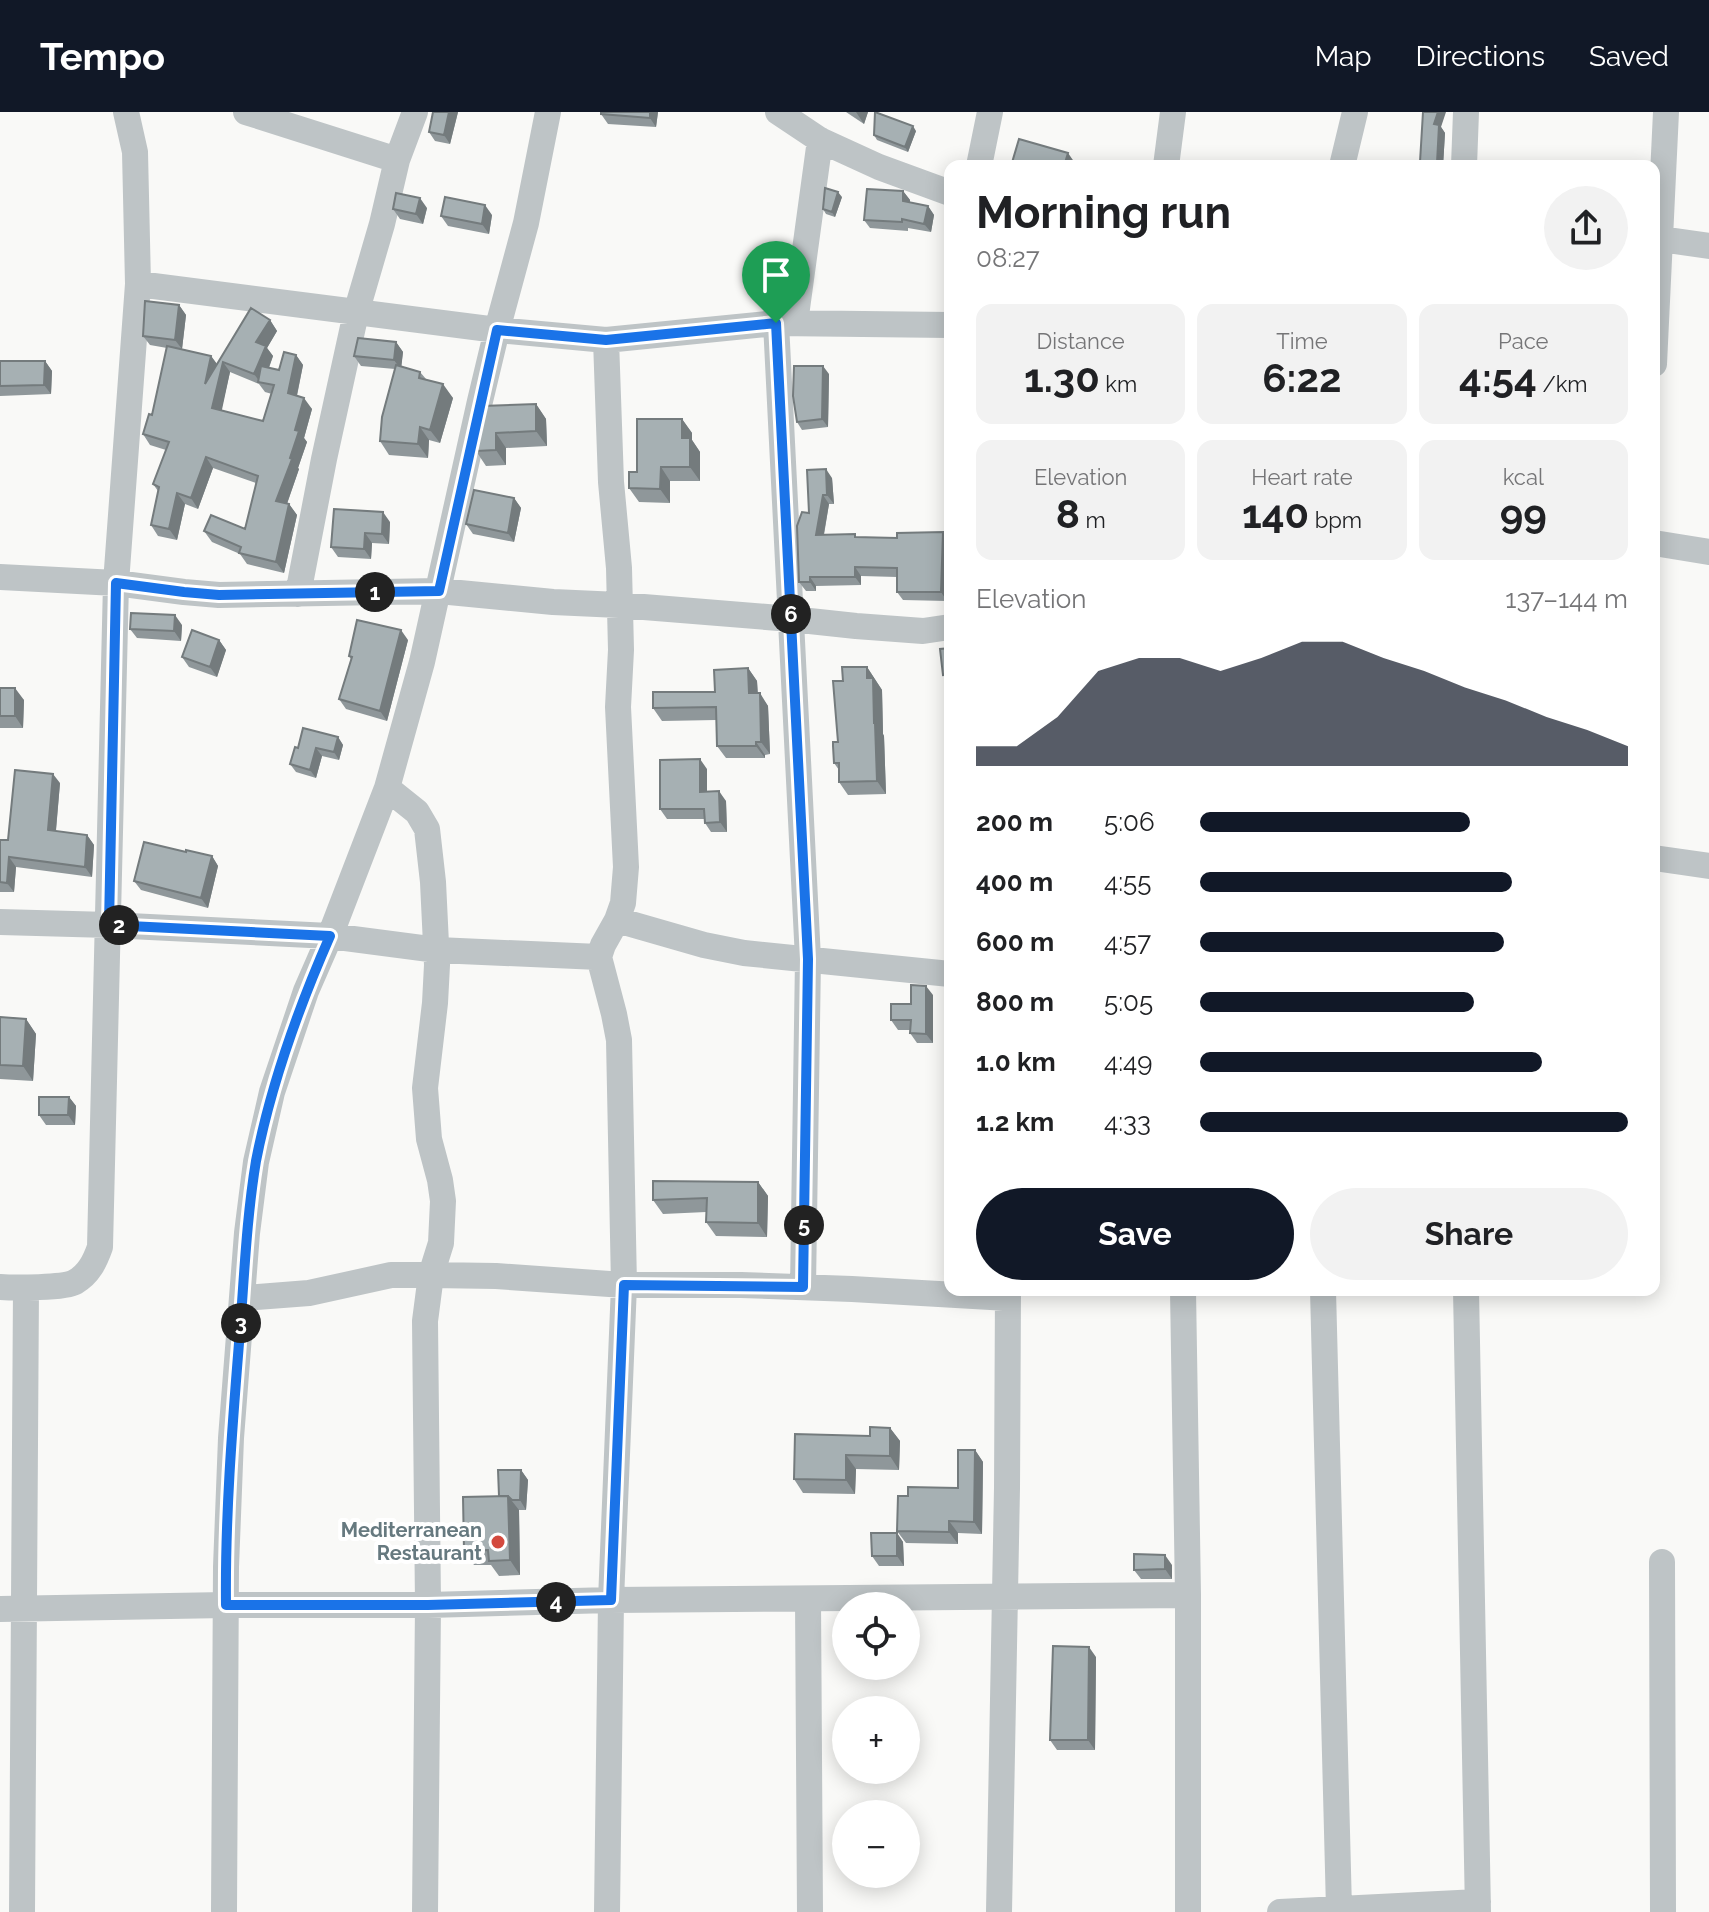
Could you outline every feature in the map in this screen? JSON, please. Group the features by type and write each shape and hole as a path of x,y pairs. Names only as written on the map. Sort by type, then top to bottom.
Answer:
{"street":[{"path":"22,1912 13,1609 13,1288 74,1283 94,1264 100,1247 116,583 138,284 135,152 126,112"},
{"path":"246,112 397,160"},
{"path":"298,594 356,313 397,160 415,112"},
{"path":"224,1912 226,1567 231,1438 247,1233 256,1162 272,1092 306,991 387,788 439,591 497,330 526,223 548,112"},
{"path":"778,112 820,140 879,167 944,191"},
{"path":"980,160 990,112"},
{"path":"1167,160 1173,112"},
{"path":"1343,160 1355,112"},
{"path":"1464,160 1466,112"},
{"path":"1660,196 1666,112"},
{"path":"803,1287 808,959 791,619 786,323 820,140"},
{"path":"1660,238 1709,246"},
{"path":"138,284 497,330 606,340 786,323 944,325"},
{"path":"606,340 611,482 619,568 621,650 618,707 626,867 623,903 599,957 619,1040 624,1285 611,1600 607,1912"},
{"path":"1660,544 1709,552"},
{"path":"0,577 116,583 219,595 439,591 923,631 944,628"},
{"path":"387,788 417,812 427,829 437,950 435,1003 425,1088 429,1139 443,1201 441,1243 431,1275 425,1321 428,1605 425,1912"},
{"path":"1660,859 1709,866"},
{"path":"617,920 744,953 944,973"},
{"path":"0,922 330,936 437,950 599,957"},
{"path":"243,1298 309,1293 391,1275 496,1276 624,1285 944,1292"},
{"path":"999,1912 1008,1296"},
{"path":"1183,1296 1188,1595 1188,1912"},
{"path":"1323,1296 1339,1909"},
{"path":"1280,1912 1478,1907 1466,1296"},
{"path":"1662,1562 1663,1912"},
{"path":"13,1609 1188,1595"},
{"path":"808,1599 810,1912"}],"building":[{"path":"433,112 449,112 444,135 429,132"},
{"path":"650,112 650,118 601,114"},
{"path":"875,112 913,126 905,147 874,135"},
{"path":"1423,112 1438,112 1434,124 1439,125 1437,160 1420,160"},
{"path":"1019,139 1068,153 1066,160 1013,160"},
{"path":"825,188 838,192 832,212 823,209"},
{"path":"867,189 903,191 903,201 928,206 924,224 902,219 902,222 864,220"},
{"path":"396,193 420,198 416,214 393,209"},
{"path":"445,197 485,205 482,224 441,216"},
{"path":"145,301 179,305 175,340 143,336"},
{"path":"251,308 270,320 256,342 266,346 254,374 223,362 212,408 263,421 274,385 258,382 261,366 279,370 284,352 296,355 288,393 304,398 295,430 299,431 292,459 276,501 289,504 276,562 239,553 241,547 204,531 211,515 245,529 258,476 206,457 191,498 177,493 169,529 151,525 159,487 153,484 169,442 143,434 149,414 152,415 167,346 211,356 205,384"},
{"path":"358,338 396,342 394,360 354,356"},
{"path":"0,361 45,361 44,385 0,386"},
{"path":"396,365 420,372 419,378 443,384 430,430 420,427 418,444 380,441 382,417"},
{"path":"794,366 823,366 822,419 797,422 793,396"},
{"path":"536,404 536,431 496,433 496,450 476,451 475,435 482,406"},
{"path":"637,419 682,419 682,438 690,438 690,467 661,467 660,489 629,488 629,472 637,472"},
{"path":"826,469 827,495 823,495 816,535 855,534 855,537 897,538 897,533 943,532 941,592 897,592 897,568 855,567 855,577 810,577 810,582 799,582 797,526 802,512 809,513 807,470"},
{"path":"474,490 514,498 508,533 466,524"},
{"path":"334,509 383,512 382,534 365,533 364,549 331,547"},
{"path":"131,613 175,615 174,631 130,629"},
{"path":"357,620 401,630 380,711 339,699 352,657 349,656"},
{"path":"192,630 219,640 210,667 182,657"},
{"path":"940,649 944,649 943,675"},
{"path":"842,667 867,667 867,678 873,678 877,781 839,782 839,763 834,763 833,742 838,742 833,681 843,681"},
{"path":"748,668 749,693 760,693 761,742 756,742 756,746 717,746 716,707 653,708 653,692 715,692 714,670"},
{"path":"0,688 15,688 15,716 0,716"},
{"path":"303,728 338,737 334,752 316,748 310,770 290,764"},
{"path":"700,759 700,792 719,791 720,822 705,823 704,809 660,809 660,760"},
{"path":"15,770 53,774 48,830 87,835 85,867 9,857 7,883 0,882 0,840 8,840"},
{"path":"144,842 212,856 201,898 134,881"},
{"path":"911,985 926,986 926,1034 910,1033 911,1020 891,1020 891,1004 911,1004"},
{"path":"0,1017 26,1019 23,1066 0,1065"},
{"path":"39,1097 69,1097 68,1115 39,1115"},
{"path":"653,1181 758,1182 758,1223 706,1222 707,1198 653,1200"},
{"path":"870,1427 890,1428 890,1456 846,1455 846,1480 794,1479 795,1434 870,1436"},
{"path":"958,1450 975,1450 974,1522 949,1521 949,1532 897,1531 898,1496 908,1496 908,1487 958,1488"},
{"path":"498,1470 521,1470 520,1500 499,1496"},
{"path":"508,1496 510,1560 489,1561 488,1550 464,1551 463,1497"},
{"path":"871,1533 897,1533 897,1556 872,1556"},
{"path":"1134,1554 1165,1555 1165,1569 1134,1570"},
{"path":"1053,1646 1089,1647 1088,1740 1050,1740"}],"place":[{"name":"Mediterranean Restaurant","path":"498,1542"}],"route":[{"path":"776,323 808,959 803,1287 624,1285 611,1600 428,1605 226,1605 231,1438 247,1233 256,1162 272,1092 306,991 330,936 109,925 116,583 219,595 439,591 497,330 606,340 776,323"}]}
